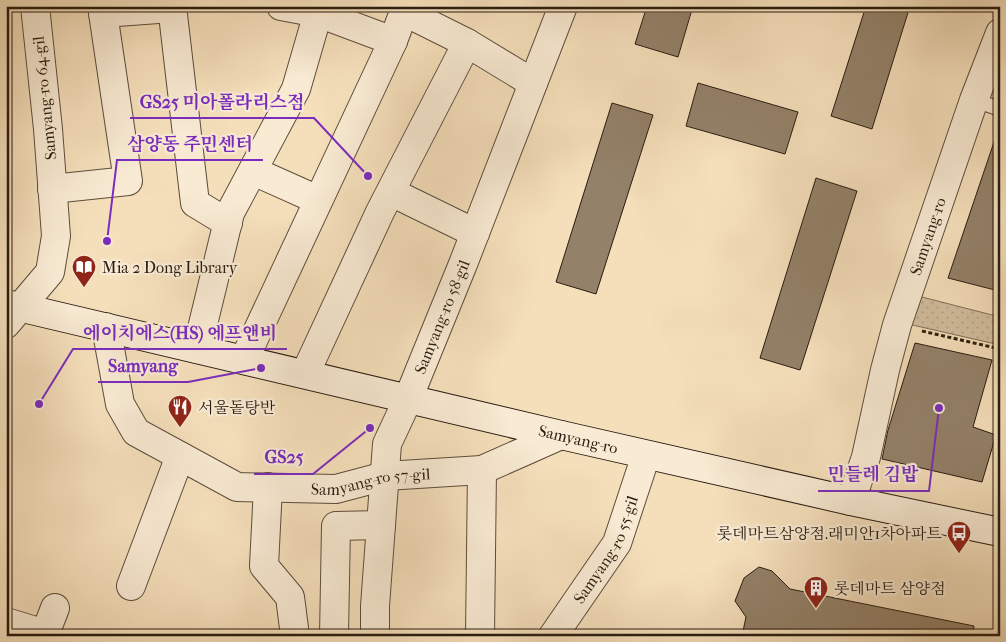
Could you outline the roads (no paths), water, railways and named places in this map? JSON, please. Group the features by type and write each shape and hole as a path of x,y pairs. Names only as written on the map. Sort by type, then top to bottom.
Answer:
{"street":[{"name":"Samyang-ro 64-gil","path":"11,311 50,272 56,236 48,129 35,6"},
{"path":"52,189 128,181 107,9 158,9 171,6 195,204 228,224"},
{"path":"280,6 318,13 393,41"},
{"name":"Samyang-ro 58-gil","path":"375,636 375,606 387,444 408,399 475,233 563,6"},
{"path":"244,360 393,41 406,9 533,83"},
{"path":"197,349 230,213 296,89 318,13"},
{"name":"Samyang-ro","path":"851,501 866,457 897,325 974,100 1000,33"},
{"path":"304,374 391,192 466,43"},
{"path":"253,171 318,200"},
{"path":"391,192 475,233"},
{"name":"Samyang-ro","path":"11,311 106,327 646,455 1000,532"},
{"name":"Samyang-ro 57-gil","path":"106,327 120,404 136,432 237,487 336,489 385,476 482,470 560,435"},
{"name":"Samyang-ro 55-gil","path":"553,636 617,543 646,455"},
{"path":"132,586 180,456"},
{"path":"480,636 482,470"},
{"path":"268,487 264,566 290,597 289,635"},
{"path":"334,636 336,526 382,525"},
{"path":"6,622 45,634 55,608"}],"lane":[{"path":"974,100 1000,109"}],"place":[{"name":"GS25 미아폴라리스점","path":"368,176"},
{"name":"삼양동 주민센터","path":"107,241"},
{"name":"Mia 2 Dong Library","path":"84,288"},
{"name":"Samyang","path":"261,368"},
{"name":"에이치에스(HS) 에프앤비","path":"39,404"},
{"name":"민들레 김밥","path":"939,408"},
{"name":"서울돝탕반","path":"180,428"},
{"name":"GS25","path":"370,428"},
{"name":"롯데마트삼양점.래미안1차아파트","path":"959,554"},
{"name":"롯데마트 삼양점","path":"816,609"}]}
